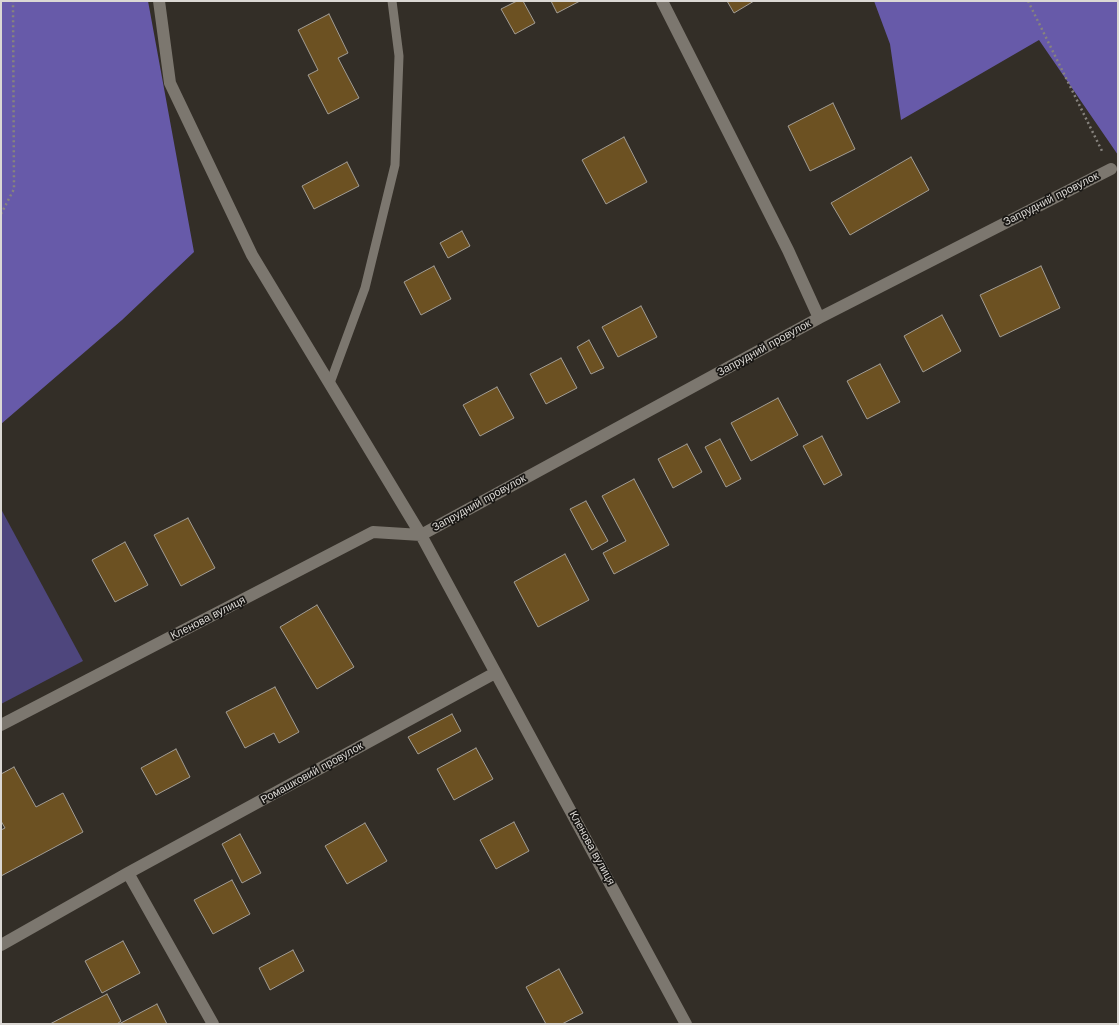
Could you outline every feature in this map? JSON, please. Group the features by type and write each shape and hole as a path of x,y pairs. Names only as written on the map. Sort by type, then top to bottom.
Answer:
{"street":[{"name":"Кленова вулиця","path":"159,1 170,83 252,255 421,535 686,1024"},
{"path":"662,1 788,250 819,318"},
{"name":"Запрудний провулок","path":"421,535 819,318 1111,169"},
{"name":"Кленова вулиця","path":"1,725 373,532 421,535"},
{"name":"Ромашковий провулок","path":"1,945 128,873 495,673"},
{"path":"128,873 213,1024"}],"lane":[{"path":"330,383 365,288 396,165 399,56 392,1"}],"path":[{"path":"1,214 14,189 13,1"},
{"path":"1028,1 1111,169"}],"shaded area":[{"path":"1,1 148,1 194,252 122,320 1,424"},
{"path":"874,1 1118,1 1118,155 1039,40 901,120 890,44"},
{"path":"1,509 83,661 1,704"}],"building":[{"path":"517,1 523,1 535,23 515,34 501,9"},
{"path":"551,1 580,1 557,13"},
{"path":"727,1 754,1 734,13"},
{"path":"329,14 348,53 338,58 359,98 328,114 308,75 318,70 298,30"},
{"path":"833,103 855,149 810,171 788,126"},
{"path":"624,137 647,182 606,204 582,160"},
{"path":"911,157 929,190 850,235 831,203"},
{"path":"347,162 359,186 314,209 302,186"},
{"path":"462,231 470,246 448,258 440,243"},
{"path":"434,266 451,299 421,315 404,282"},
{"path":"1041,266 1060,308 1000,337 980,295"},
{"path":"641,306 657,337 618,357 602,327"},
{"path":"942,315 961,351 923,372 904,336"},
{"path":"589,340 604,368 591,374 577,347"},
{"path":"561,358 577,388 546,404 530,374"},
{"path":"880,364 900,402 867,419 847,381"},
{"path":"497,387 514,418 480,436 463,405"},
{"path":"778,398 798,435 751,461 731,423"},
{"path":"822,436 842,475 824,485 803,446"},
{"path":"720,439 741,479 726,487 705,447"},
{"path":"687,444 702,472 673,488 658,459"},
{"path":"634,479 669,545 614,574 603,553 626,541 602,496"},
{"path":"586,501 608,541 592,550 570,509"},
{"path":"188,518 215,568 181,586 154,535"},
{"path":"125,542 148,585 115,602 92,560"},
{"path":"565,554 589,600 538,627 514,582"},
{"path":"317,605 354,667 317,689 280,627"},
{"path":"275,687 299,732 279,743 274,733 245,748 226,712"},
{"path":"452,714 461,731 418,754 408,737"},
{"path":"476,748 493,779 454,800 437,769"},
{"path":"176,749 190,777 156,795 141,768"},
{"path":"14,767 36,807 63,793 83,832 1,876 1,830 5,828 1,821 1,774"},
{"path":"514,822 529,851 496,869 480,840"},
{"path":"365,823 387,861 347,884 325,846"},
{"path":"240,834 261,873 242,883 222,844"},
{"path":"232,880 250,914 213,934 194,900"},
{"path":"123,941 140,973 102,993 85,961"},
{"path":"293,950 304,971 270,990 259,968"},
{"path":"559,969 583,1013 562,1024 546,1024 526,987"},
{"path":"107,994 121,1021 117,1024 50,1024"},
{"path":"157,1004 167,1024 119,1024"}]}
